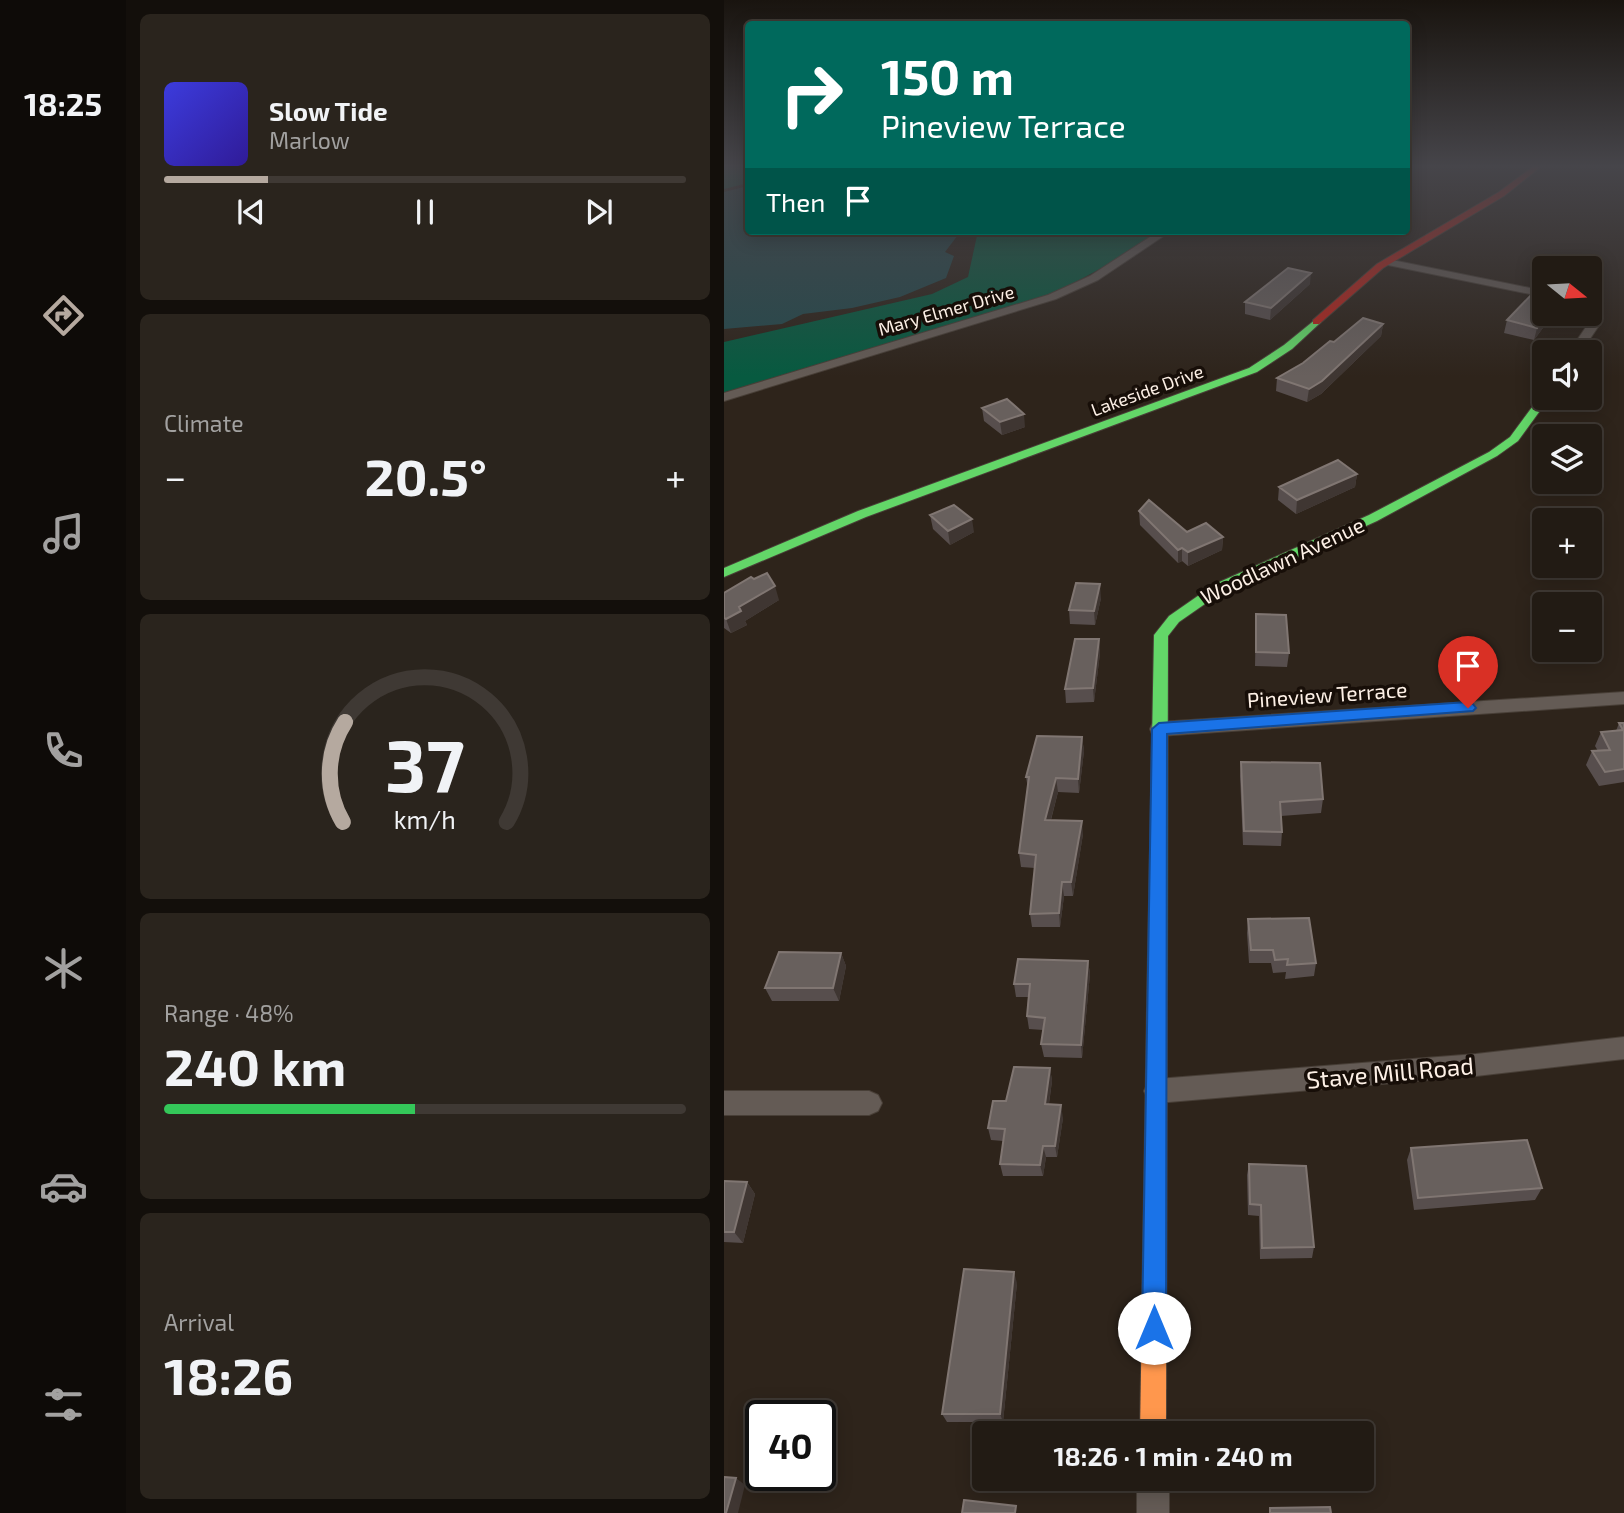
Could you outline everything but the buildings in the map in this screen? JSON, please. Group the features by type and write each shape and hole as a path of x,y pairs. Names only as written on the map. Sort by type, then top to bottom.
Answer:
{"street":[{"name":"Mary Elmer Drive","path":"724,397 1052,297 1094,278 1159,236"},
{"name":"Lakeside Drive","path":"724,573 862,514 1252,370 1285,350 1387,262 1434,236"},
{"path":"1387,262 1532,290"},
{"name":"Woodlawn Avenue","path":"1153,1421 1161,635 1176,614 1212,590 1358,524 1493,454 1514,439 1535,410"},
{"name":"Pineview Terrace","path":"1159,729 1624,698"},
{"name":"Stave Mill Road","path":"1156,1091 1476,1065 1624,1048"},
{"path":"724,1103 869,1103"},
{"path":"1153,1491 1153,1513"}],"green space":[{"path":"977,236 1161,236 1046,298 724,395 724,342 932,294 968,277"}],"water":[{"path":"724,236 957,236 945,252 954,256 946,278 900,297 852,308 803,314 782,324 724,329"}],"traffic: fast":[{"path":"724,573 862,514 1253,370 1288,347 1316,322"},
{"path":"1157,1006 1161,635 1174,619 1220,587 1373,518 1493,454 1514,439 1535,410"}],"traffic: slow":[{"path":"1153,1421 1157,1006"}],"traffic: jam":[{"path":"1316,322 1380,266 1430,236"}],"route":[{"path":"1154,1328 1159,729 1468,708"}]}
